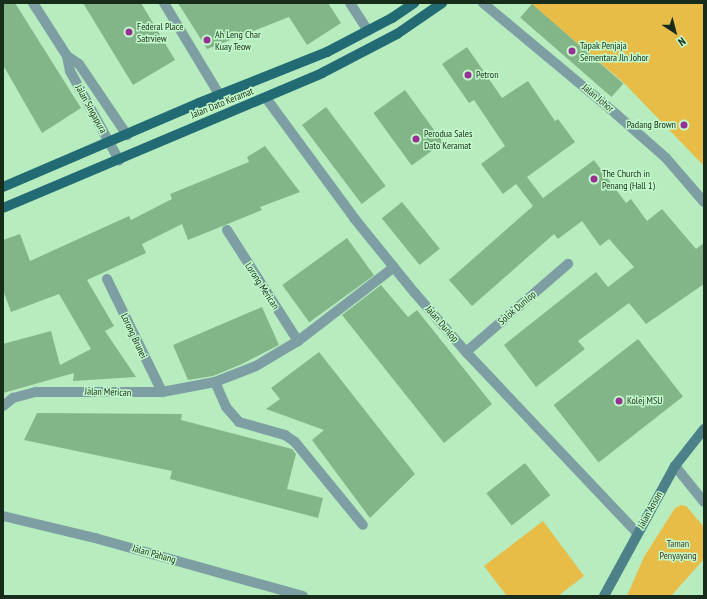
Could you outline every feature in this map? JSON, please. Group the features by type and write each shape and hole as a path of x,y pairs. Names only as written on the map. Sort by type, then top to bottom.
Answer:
{"main road":[{"name":"Jalan Dato Keramat","path":"3,187 110,143 220,94 291,68 368,31 414,3"},
{"name":"Jalan Dato Keramat","path":"5,206 119,160 322,74 381,43 442,3"},
{"name":"Jalan Anson","path":"604,596 637,533 675,466 704,429"}],"street":[{"name":"Jalan Singapura","path":"33,3 67,56 70,71 119,160"},
{"path":"164,3 220,94"},
{"path":"350,3 368,31"},
{"name":"Jalan Johor","path":"483,3 622,118 666,158 704,202"},
{"name":"Jalan Singapura","path":"67,56 79,64 127,135"},
{"name":"Jalan Dunlop","path":"266,98 354,218 466,352 637,533"},
{"name":"Lorong Merican","path":"227,230 298,341"},
{"name":"Solok Dunlop","path":"466,352 568,264"},
{"name":"Jalan Merican","path":"3,406 13,398 36,392 162,392 215,382 256,366 298,341 394,267"},
{"name":"Lorong Brunei","path":"107,279 162,392"},
{"path":"215,382 226,407 239,422 291,438 363,525"},
{"path":"675,466 704,502"},
{"name":"Jalan Pahang","path":"3,516 95,538 303,596"}],"green space":[{"name":"Padang Brown","path":"530,3 704,3 704,166 624,83"},
{"name":"Taman Penyayang","path":"681,505 686,506 704,527 704,559 671,596 627,596 644,557 675,508"},
{"path":"543,521 584,576 558,596 507,596 484,566"}],"building":[{"path":"3,3 15,3 81,108 42,133 3,65"},
{"name":"Federal Place Satrview","path":"83,3 141,3 175,60 133,85"},
{"path":"178,3 328,3 341,23 307,45 289,17 207,49"},
{"name":"Tapak Penjaja Sementara Jln Johor","path":"532,4 623,83 612,97 520,18"},
{"path":"467,47 502,98 528,81 555,121 558,119 575,142 527,177 543,198 594,160 626,203 631,199 647,221 662,209 696,249 704,243 704,284 646,324 629,303 578,341 585,349 536,387 504,345 596,272 608,287 634,267 609,239 600,246 582,221 558,239 554,234 472,306 449,280 533,206 516,184 503,194 481,164 505,146 474,100 469,103 442,64"},
{"name":"Perodua Sales Dato Keramat","path":"405,90 443,143 412,166 373,113"},
{"path":"326,107 386,186 362,204 302,125"},
{"path":"265,146 300,192 260,207 262,210 188,240 182,224 142,244 146,253 87,280 114,326 105,331 136,377 73,381 74,373 3,393 3,344 51,331 60,365 91,349 59,294 11,312 3,290 3,240 20,234 30,261 129,216 131,220 172,199 170,194 249,162 247,157"},
{"path":"402,202 440,249 420,265 382,218"},
{"path":"347,238 374,275 309,322 282,285"},
{"path":"381,285 408,317 417,310 492,404 444,443 342,315"},
{"path":"262,307 279,345 242,364 213,376 188,380 173,345"},
{"name":"Kolej MSU","path":"638,339 683,397 599,462 554,405"},
{"path":"319,352 415,474 370,518 312,440 324,430 266,409 280,399 271,388"},
{"path":"37,413 182,414 181,420 292,449 296,454 287,489 323,498 318,518 170,479 172,471 24,440"},
{"path":"525,463 550,495 512,525 486,493"}],"place":[{"name":"Federal Place Satrview","path":"129,32"},
{"name":"Ah Leng Char Kuay Teow","path":"207,40"},
{"name":"Tapak Penjaja Sementara Jln Johor","path":"572,51"},
{"name":"Petron","path":"468,75"},
{"name":"Padang Brown","path":"684,125"},
{"name":"Perodua Sales Dato Keramat","path":"416,139"},
{"name":"The Church in Penang (Hall 1)","path":"594,179"},
{"name":"Kolej MSU","path":"619,401"}]}
